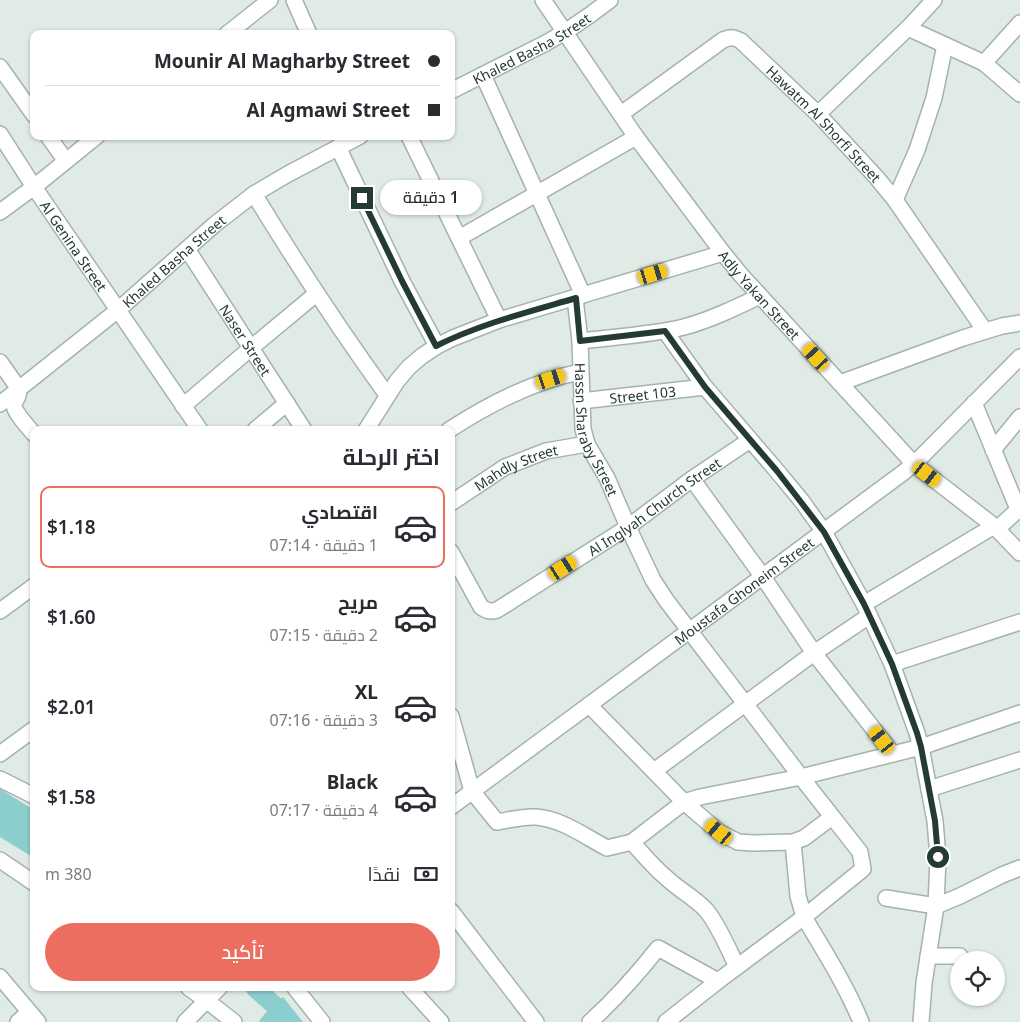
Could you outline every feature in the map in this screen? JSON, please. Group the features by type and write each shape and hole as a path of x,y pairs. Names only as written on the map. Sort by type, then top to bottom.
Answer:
{"street":[{"path":"232,30 270,0"},
{"path":"294,0 307,30"},
{"name":"Adly Yakan Street","path":"543,0 636,137 723,253 760,296 914,464 995,527 1020,552"},
{"name":"Khaled Basha Street","path":"455,89 565,32 610,0"},
{"path":"818,114 908,28 934,0"},
{"path":"984,63 1020,23"},
{"path":"908,28 984,63 1020,94"},
{"name":"Hawatm Al Shorfi Street","path":"621,114 723,40 729,37 741,41 818,114 877,178 895,200 985,331"},
{"path":"895,200 917,150 931,107 945,45"},
{"path":"0,67 30,109"},
{"name":"Hassn Sharaby Street","path":"483,75 579,296 583,429 587,444 607,478 652,580 860,852 863,869 804,917"},
{"name":"Al Genina Street","path":"0,134 197,426"},
{"path":"459,238 636,137"},
{"path":"51,140 66,161"},
{"path":"0,212 92,140"},
{"name":"Khaled Basha Street","path":"0,404 118,310 254,194 352,140"},
{"path":"411,140 499,320"},
{"path":"338,147 390,256 436,346"},
{"path":"254,194 316,294 388,395"},
{"name":"Naser Street","path":"188,249 301,426"},
{"path":"369,426 397,380 422,356 436,346 499,320 723,253"},
{"path":"183,406 316,294"},
{"path":"580,341 665,331 701,322 760,296"},
{"path":"840,384 963,338 1020,323"},
{"path":"665,331 705,387 795,493 824,532 867,610 892,664 921,747 935,821 938,857 936,906 924,983 921,1022"},
{"name":"Moustafa Ghoneim Street","path":"455,804 914,464 1020,357"},
{"path":"0,362 19,389 15,409 30,429"},
{"path":"455,427 492,405 527,388 580,372"},
{"name":"Street 103","path":"581,401 705,387"},
{"path":"260,426 287,403"},
{"path":"654,771 814,653 867,610 995,527 1019,508 974,403"},
{"path":"993,450 1020,417"},
{"name":"Al Inglyah Church Street","path":"455,560 480,607 492,612 498,610 628,527 692,479 750,440"},
{"name":"Mahdly Street","path":"455,499 505,467 546,451 587,444"},
{"path":"692,479 763,577 814,653 893,754"},
{"path":"0,611 30,589"},
{"path":"892,664 1020,622"},
{"path":"589,705 684,802 719,832 738,842 793,842 804,838 832,817"},
{"path":"455,745 457,760 472,791 498,822 535,817 558,821 607,848 632,842 684,802 700,797 801,777 921,747 1020,713"},
{"path":"0,754 30,732"},
{"path":"929,789 1020,760"},
{"path":"0,779 30,794"},
{"path":"632,842 648,862 695,899 707,911 738,967"},
{"path":"793,842 798,896 804,917 841,981 861,1022"},
{"path":"0,860 30,879"},
{"path":"886,898 936,906 1020,868"},
{"path":"455,915 536,1022"},
{"path":"666,1022 804,917"},
{"path":"590,1022 633,979 658,948 718,982"},
{"path":"928,956 950,956"},
{"path":"0,977 34,1017 18,1022"},
{"path":"193,991 234,1022"},
{"path":"185,1022 215,991"},
{"path":"297,991 322,1022"},
{"path":"413,991 441,1022"}],"water":[{"path":"0,789 30,808 30,856 0,837"},
{"path":"283,997 303,1022 260,1022 273,1004"}],"waterway":[{"path":"258,991 289,1022"}],"route":[{"path":"362,198 436,346 499,320 576,298 580,341 665,331 705,387 777,471 824,532 864,604 892,664 917,733 935,821 938,857"}]}
